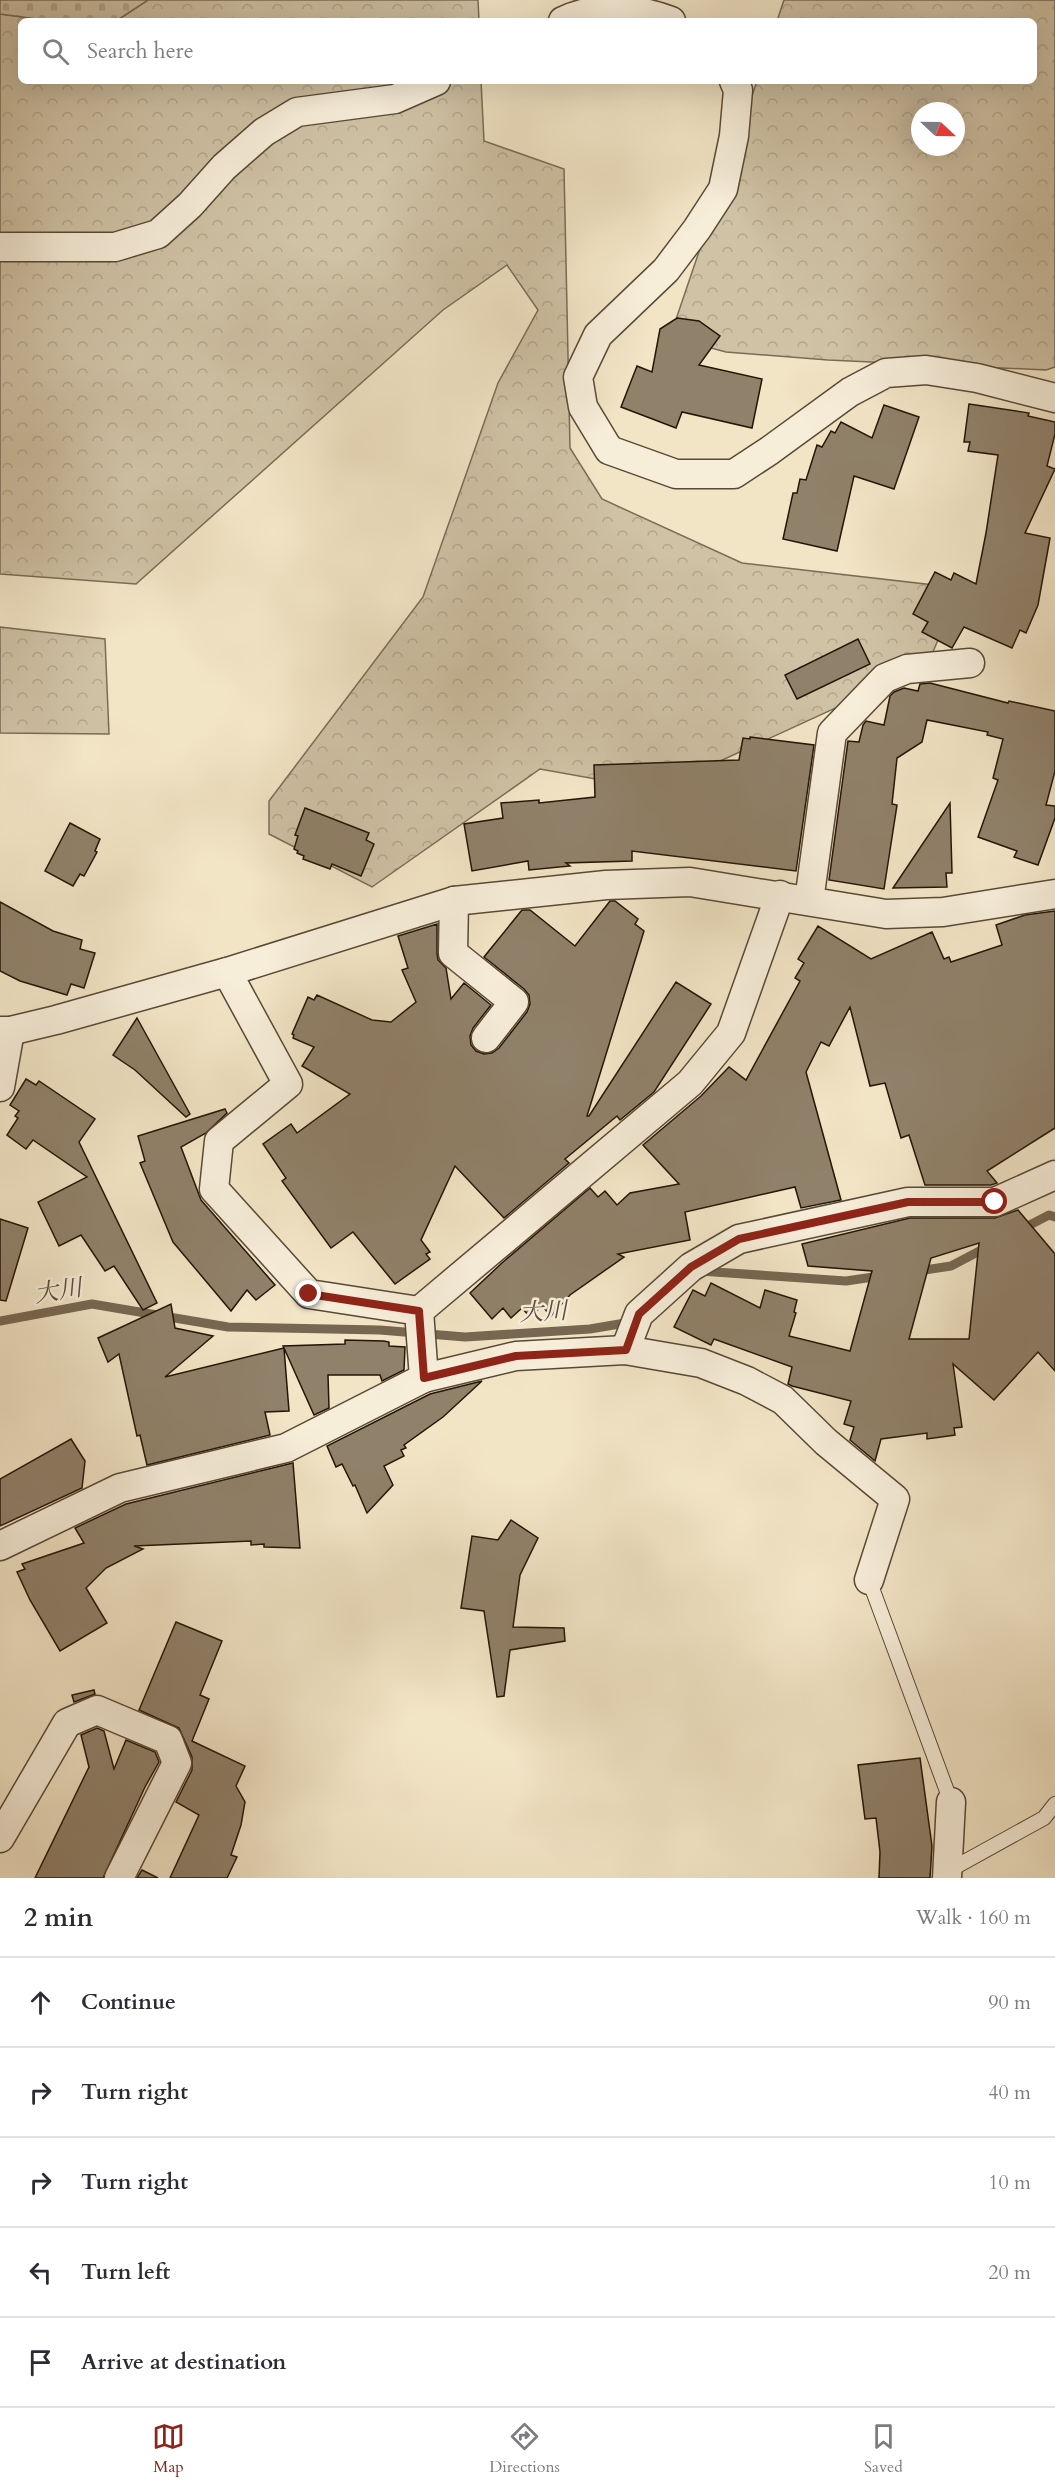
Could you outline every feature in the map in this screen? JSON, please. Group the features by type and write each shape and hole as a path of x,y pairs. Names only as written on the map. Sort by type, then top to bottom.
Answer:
{"street":[{"path":"569,18 611,10 652,14 663,18"},
{"path":"0,247 115,247 158,234 190,205 224,167 264,132 297,112 395,99 429,84"},
{"path":"735,84 738,90 734,136 723,189 666,270 598,334 578,376 584,407 609,450 676,474 734,474 850,392 886,374 926,370 977,378 1055,398"},
{"path":"809,901 832,733 885,678 907,669 970,663"},
{"path":"0,1087 5,1031 227,972 453,901 606,885 690,882 886,914 943,912 1055,894"},
{"path":"227,972 288,1084 219,1141 214,1189 309,1294 419,1311 690,1083 731,1033 780,895"},
{"path":"453,901 453,953 514,1002 486,1038"},
{"path":"626,1350 639,1314 691,1267 739,1239 908,1202 995,1202 1055,1175"},
{"path":"419,1311 424,1378"},
{"path":"0,1546 120,1488 286,1448 424,1378 516,1356 626,1350 701,1363 747,1381 783,1400 826,1442 895,1499 868,1580"},
{"path":"0,1838 67,1723 97,1710 168,1740 177,1763 119,1878"},
{"path":"947,1875 951,1802"}],"lane":[{"path":"868,1580 951,1802"},
{"path":"947,1875 1044,1818 1055,1804"}],"green space":[{"path":"0,0 148,0 121,18 30,18 0,14"},
{"path":"148,0 478,0 479,18 121,18"},
{"path":"784,0 1055,0 1055,367 1046,370 828,360 726,352 670,337 756,84 1037,84 1037,18 778,18"},
{"path":"0,14 30,18 18,18 18,84 481,84 484,141 564,169 570,448 602,499 742,563 960,588 927,666 657,790 540,769 372,887 269,834 269,801 423,597 498,383 538,310 507,265 443,310 136,584 0,574"},
{"path":"0,627 105,639 109,734 0,733"}],"building":[{"path":"677,318 699,321 720,336 699,365 762,379 752,428 682,412 676,428 621,407 637,366 652,372 660,329"},
{"path":"969,404 1029,413 1028,416 1055,422 1055,434 1047,466 1055,469 1025,533 1050,538 1038,605 1026,633 1020,630 1012,648 964,627 952,648 922,632 928,622 913,614 935,572 951,580 954,573 976,584 998,455 968,451 970,442 964,442"},
{"path":"884,405 919,417 894,489 854,476 837,551 783,539 793,493 797,493 800,479 806,480 817,445 822,447 831,431 835,433 841,422 872,438"},
{"path":"858,639 870,664 797,699 785,675"},
{"path":"930,683 1008,703 1009,701 1055,711 1055,771 1046,805 1055,806 1055,818 1038,865 1014,857 1017,851 978,837 998,780 993,778 1003,739 987,735 988,732 927,720 922,742 897,758 892,804 897,805 884,889 829,880 848,741 859,742 866,721 884,725 890,696 894,692 904,688 918,691 920,684"},
{"path":"750,737 814,745 796,871 632,851 632,861 566,863 570,866 529,870 528,861 472,871 464,824 503,818 501,803 539,800 539,803 595,797 594,765 739,760 743,738 750,739"},
{"path":"950,803 952,873 946,873 947,887 893,888"},
{"path":"305,808 369,833 366,840 374,844 361,876 332,864 330,869 303,859 304,856 297,853 298,851 294,849 298,836 295,835"},
{"path":"70,823 100,839 95,851 97,852 84,876 80,874 73,886 45,871"},
{"path":"610,901 615,901 638,919 635,924 644,931 587,1116 676,982 711,1004 654,1092 620,1120 617,1116 565,1159 569,1163 504,1218 455,1166 421,1240 430,1252 426,1254 430,1259 395,1284 353,1232 331,1248 282,1181 286,1178 263,1144 291,1124 297,1133 350,1094 302,1066 314,1047 293,1038 292,1034 308,997 314,1000 317,995 372,1020 391,1022 416,1002 402,970 408,968 398,936 437,924 438,960 446,968 451,999 464,983 491,1005 473,1028 470,1036 471,1045 476,1051 484,1054 492,1053 499,1048 527,1012 530,1004 529,995 524,989 484,957 522,910 530,910 575,946"},
{"path":"0,902 53,931 82,940 80,949 95,953 84,988 71,984 67,995 20,981 0,971"},
{"path":"1055,911 1055,1128 987,1171 997,1183 991,1185 925,1185 909,1135 901,1138 885,1083 870,1086 850,1007 829,1046 821,1042 806,1072 841,1200 801,1208 795,1187 685,1212 690,1240 618,1254 624,1257 570,1295 551,1316 542,1306 530,1317 522,1308 511,1318 503,1308 492,1319 470,1293 590,1188 598,1197 605,1191 617,1205 630,1193 679,1184 643,1145 701,1096 729,1067 746,1080 800,981 795,978 804,963 798,959 818,926 871,959 932,932 944,959 949,957 951,962 1002,945 996,925 1025,915"},
{"path":"137,1018 190,1114 186,1117 135,1070 113,1055"},
{"path":"26,1079 36,1085 39,1081 95,1119 79,1142 157,1303 143,1310 114,1266 105,1271 81,1235 59,1246 38,1202 87,1177 33,1140 26,1149 7,1135 18,1118 15,1116 19,1111 10,1105"},
{"path":"225,1109 227,1113 206,1133 181,1147 201,1200 275,1285 256,1300 247,1290 231,1311 173,1242 140,1163 145,1161 138,1136"},
{"path":"1018,1210 1055,1254 1055,1371 1038,1352 994,1400 953,1364 962,1427 954,1428 955,1435 927,1439 927,1433 881,1439 875,1461 850,1440 854,1427 844,1424 851,1401 792,1386 788,1384 792,1367 714,1339 711,1345 674,1327 693,1290 705,1296 711,1283 760,1308 765,1290 797,1300 794,1312 796,1313 789,1336 850,1351 872,1271 808,1266 802,1244 910,1218 995,1218","holes":["979,1243 969,1339 909,1339 931,1258"]},
{"path":"0,1219 28,1228 6,1301 0,1300"},
{"path":"171,1304 175,1328 213,1336 165,1377 284,1348 289,1411 265,1412 270,1435 147,1465 140,1435 137,1436 119,1354 108,1362 98,1338"},
{"path":"345,1340 384,1341 389,1342 389,1346 405,1347 404,1370 382,1381 380,1375 328,1375 329,1408 314,1415 283,1346 345,1344"},
{"path":"482,1381 443,1417 404,1445 406,1448 401,1450 404,1456 384,1466 393,1485 367,1513 355,1485 353,1486 342,1464 336,1467 327,1446 430,1394"},
{"path":"71,1439 85,1461 82,1488 0,1526 0,1479"},
{"path":"293,1463 300,1548 264,1547 264,1544 251,1545 251,1541 134,1546 143,1549 106,1568 86,1588 107,1623 60,1651 30,1600 17,1572 25,1569 22,1564 84,1543 75,1528 126,1504"},
{"path":"511,1520 538,1538 520,1575 513,1627 564,1628 565,1641 510,1650 504,1696 497,1697 484,1611 461,1608 472,1536 498,1540"},
{"path":"176,1622 222,1641 200,1695 209,1699 192,1741 245,1766 236,1786 245,1802 241,1825 231,1855 237,1857 227,1878 170,1878 199,1815 176,1802 192,1770 192,1757 179,1728 139,1710"},
{"path":"94,1690 95,1694 74,1702 72,1695"},
{"path":"97,1728 104,1731 114,1769 126,1740 155,1752 159,1762 103,1878 35,1878 89,1767 81,1735"},
{"path":"920,1758 932,1846 930,1878 879,1878 880,1852 876,1818 865,1819 858,1765"},
{"path":"142,1870 158,1878 137,1878"}],"waterway":[{"name":"大川","path":"1020,1230 1049,1215 1055,1217"},
{"name":"大川","path":"918,1271 951,1266 989,1246"},
{"name":"大川","path":"700,1271 846,1281 880,1276"},
{"name":"大川","path":"0,1321 92,1304 228,1327 380,1330 465,1337 590,1329 631,1322"}],"route":[{"path":"309,1294 419,1311 424,1378 516,1356 626,1350 639,1314 691,1267 739,1239 908,1202 995,1202"}]}
